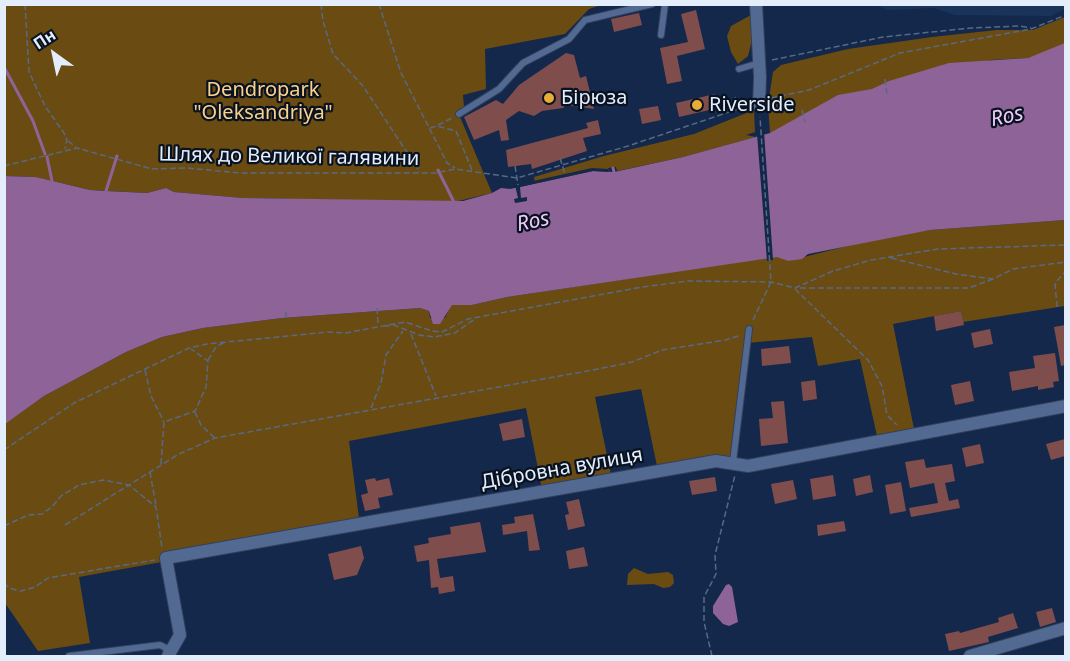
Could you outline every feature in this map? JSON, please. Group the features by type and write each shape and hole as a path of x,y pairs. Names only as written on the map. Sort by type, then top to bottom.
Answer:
{"street":[{"path":"756,4 759,103"},
{"name":"Дібровна вулиця","path":"166,558 360,526 716,461 748,466 1065,406"},
{"path":"166,558 180,635 168,657"},
{"path":"970,657 1065,628"}],"lane":[{"path":"459,114 499,89 523,63 569,39 585,20 652,4"},
{"path":"661,34 665,4"},
{"path":"739,69 759,63"},
{"path":"733,462 749,329"},
{"path":"69,657 160,645 165,648 168,657"}],"path":[{"path":"24,4 29,72 45,106 67,140 77,148"},
{"path":"321,4 323,21 333,54 363,87 421,172"},
{"path":"379,4 401,73 447,163 455,169 517,178 808,90 900,54 1031,29 1065,15"},
{"path":"759,63 883,37 971,28 1020,26 1031,29"},
{"path":"885,79 887,94"},
{"path":"735,97 739,110"},
{"path":"65,525 160,465 215,438 612,366 662,350 726,340 749,329 771,282 759,103"},
{"path":"802,110 805,122"},
{"path":"429,129 459,114"},
{"path":"437,126 460,135 472,170"},
{"path":"65,150 67,140"},
{"name":"Шлях до Великої галявини","path":"4,166 77,148 152,169 187,168 240,173 435,173 455,169"},
{"path":"560,159 565,174"},
{"path":"515,166 518,185"},
{"path":"800,288 833,271 889,257 938,249 1065,245"},
{"path":"889,257 956,274 993,279"},
{"path":"4,450 74,403 189,348 226,341 345,333 405,322 442,332 454,323 477,317 642,287 689,281 771,282 795,288 969,288 1013,269 1065,262"},
{"path":"1057,307 1055,283 1065,271"},
{"path":"795,288 868,360 882,386 887,415 908,436"},
{"path":"377,308 378,326"},
{"path":"286,310 286,318"},
{"path":"378,326 394,325 411,333 434,337 455,333 477,317"},
{"path":"370,409 381,383 386,355 403,330"},
{"path":"411,333 437,398"},
{"path":"164,422 195,411 206,387 208,361 216,347 226,341"},
{"path":"189,348 208,361"},
{"path":"145,369 151,396 164,422 160,465"},
{"path":"195,411 201,425 215,438"},
{"path":"712,657 704,622 704,597 716,574 715,555 735,479 733,462"},
{"path":"4,583 9,588 21,591 35,587 48,578 166,558 150,472"},
{"path":"4,526 28,515 42,514 52,507 61,495 79,485 103,480 129,485 156,507"}],"shaded area":[{"path":"1065,4 1065,9 1051,16 955,15 934,8 887,10 876,5"}],"green space":[{"name":"Dendropark \"Oleksandriya\"","path":"4,5 601,5 589,9 565,34 485,49 486,89 463,95 464,107 458,112 492,193 454,202 243,198 174,192 166,188 147,193 90,190 36,177 5,176"},
{"path":"751,15 751,44 748,56 738,64 731,52 727,36 731,26"},
{"path":"1065,17 1065,46 1028,58 990,60 770,133 768,105 773,72 781,65 848,49 932,37 997,30 1033,30"},
{"path":"754,110 755,132 746,135 756,137 683,157 617,171 616,167 608,168 609,172 593,171 535,184 534,177 604,156 694,134"},
{"path":"1065,220 1065,306 963,322 961,311 893,324 914,429 877,436 860,359 818,366 812,337 747,343 733,462 658,471 641,389 595,397 611,475 542,489 526,408 349,441 360,526 79,577 90,643 38,651 5,603 4,424 44,396 126,352 162,337 203,328 282,318 420,308 429,311 430,318 445,318 451,305 472,305 507,297 777,256 788,261 887,236 930,230"},
{"path":"634,568 648,574 668,572 673,575 674,583 670,587 663,588 654,584 627,585 628,574"}],"water":[{"name":"Ros","path":"1065,43 1065,220 930,230 808,254 802,259 788,261 777,257 507,297 472,305 452,305 440,324 433,324 429,311 420,308 282,318 203,328 162,337 126,352 44,396 5,424 4,176 36,177 90,190 106,191 147,193 166,188 174,192 243,198 463,201 492,193 501,188 510,189 593,171 614,172 683,157 770,133 838,95 872,89 889,81 949,63 1028,58"},
{"path":"729,584 732,587 738,622 729,626 723,624 713,613 713,606 726,585"}],"pier":[{"path":"764,132 773,260 767,261 757,134"},
{"path":"592,168 608,169 609,172 593,171 520,187 521,198 527,197 527,201 515,203 514,199 518,198 515,185"}],"building":[{"path":"696,10 705,49 677,56 682,81 667,84 660,48 688,42 681,14"},
{"path":"639,13 642,25 614,32 611,19"},
{"name":"Бірюза","path":"566,53 574,55 580,78 586,76 594,109 566,105 563,108 542,111 534,116 519,111 506,120 509,140 501,141 499,130 474,140 464,117 496,100 503,104 519,85"},
{"name":"Riverside","path":"715,94 718,108 679,117 676,103"},
{"path":"658,106 661,120 642,124 639,109"},
{"path":"598,120 601,134 583,138 587,151 532,169 531,164 508,167 506,150 588,128 586,123"},
{"path":"961,311 964,325 936,331 934,316"},
{"path":"1065,325 1065,365 1061,366 1054,327"},
{"path":"990,329 993,344 974,348 971,333"},
{"path":"789,346 791,363 762,366 761,349"},
{"path":"1055,353 1059,381 1053,382 1054,387 1038,390 1038,386 1012,391 1009,372 1035,368 1033,356"},
{"path":"815,380 817,399 803,401 801,382"},
{"path":"970,381 974,401 955,405 951,385"},
{"path":"784,401 788,443 761,446 759,419 773,418 771,402"},
{"path":"522,419 525,437 503,441 499,424"},
{"path":"1065,439 1065,456 1051,460 1046,444"},
{"path":"980,444 984,463 966,467 962,448"},
{"path":"924,459 926,468 952,464 955,481 945,483 949,501 958,499 960,508 911,517 909,508 938,503 934,483 910,488 905,462"},
{"path":"833,475 836,496 813,500 810,479"},
{"path":"870,475 873,492 856,496 853,479"},
{"path":"715,477 717,491 692,495 689,481"},
{"path":"375,478 376,481 389,478 393,495 378,498 380,508 365,511 361,495 368,493 365,480"},
{"path":"793,480 797,499 775,504 771,484"},
{"path":"901,482 906,511 890,514 885,485"},
{"path":"579,499 585,526 568,530 565,515 569,514 566,502"},
{"path":"533,514 540,550 529,551 527,531 503,535 502,525 515,523 514,517"},
{"path":"844,521 846,531 818,536 817,525"},
{"path":"480,522 486,552 437,559 440,578 453,576 455,591 439,594 438,587 431,588 429,560 417,562 414,546 429,543 428,538 451,534 450,527"},
{"path":"361,546 364,558 357,575 334,580 328,554"},
{"path":"584,547 588,566 569,569 566,551"},
{"path":"1052,608 1056,622 1040,627 1036,612"},
{"path":"1013,613 1018,628 988,637 989,642 949,651 945,634 959,631 960,633 999,622 998,618"}],"waterway":[{"path":"4,67 33,121 45,154"},
{"path":"106,191 117,156"},
{"path":"47,157 52,181"},
{"path":"613,168 614,172"},
{"path":"438,170 454,202"}],"place":[{"name":"Бірюза","path":"549,98"},
{"name":"Riverside","path":"697,105"}]}
